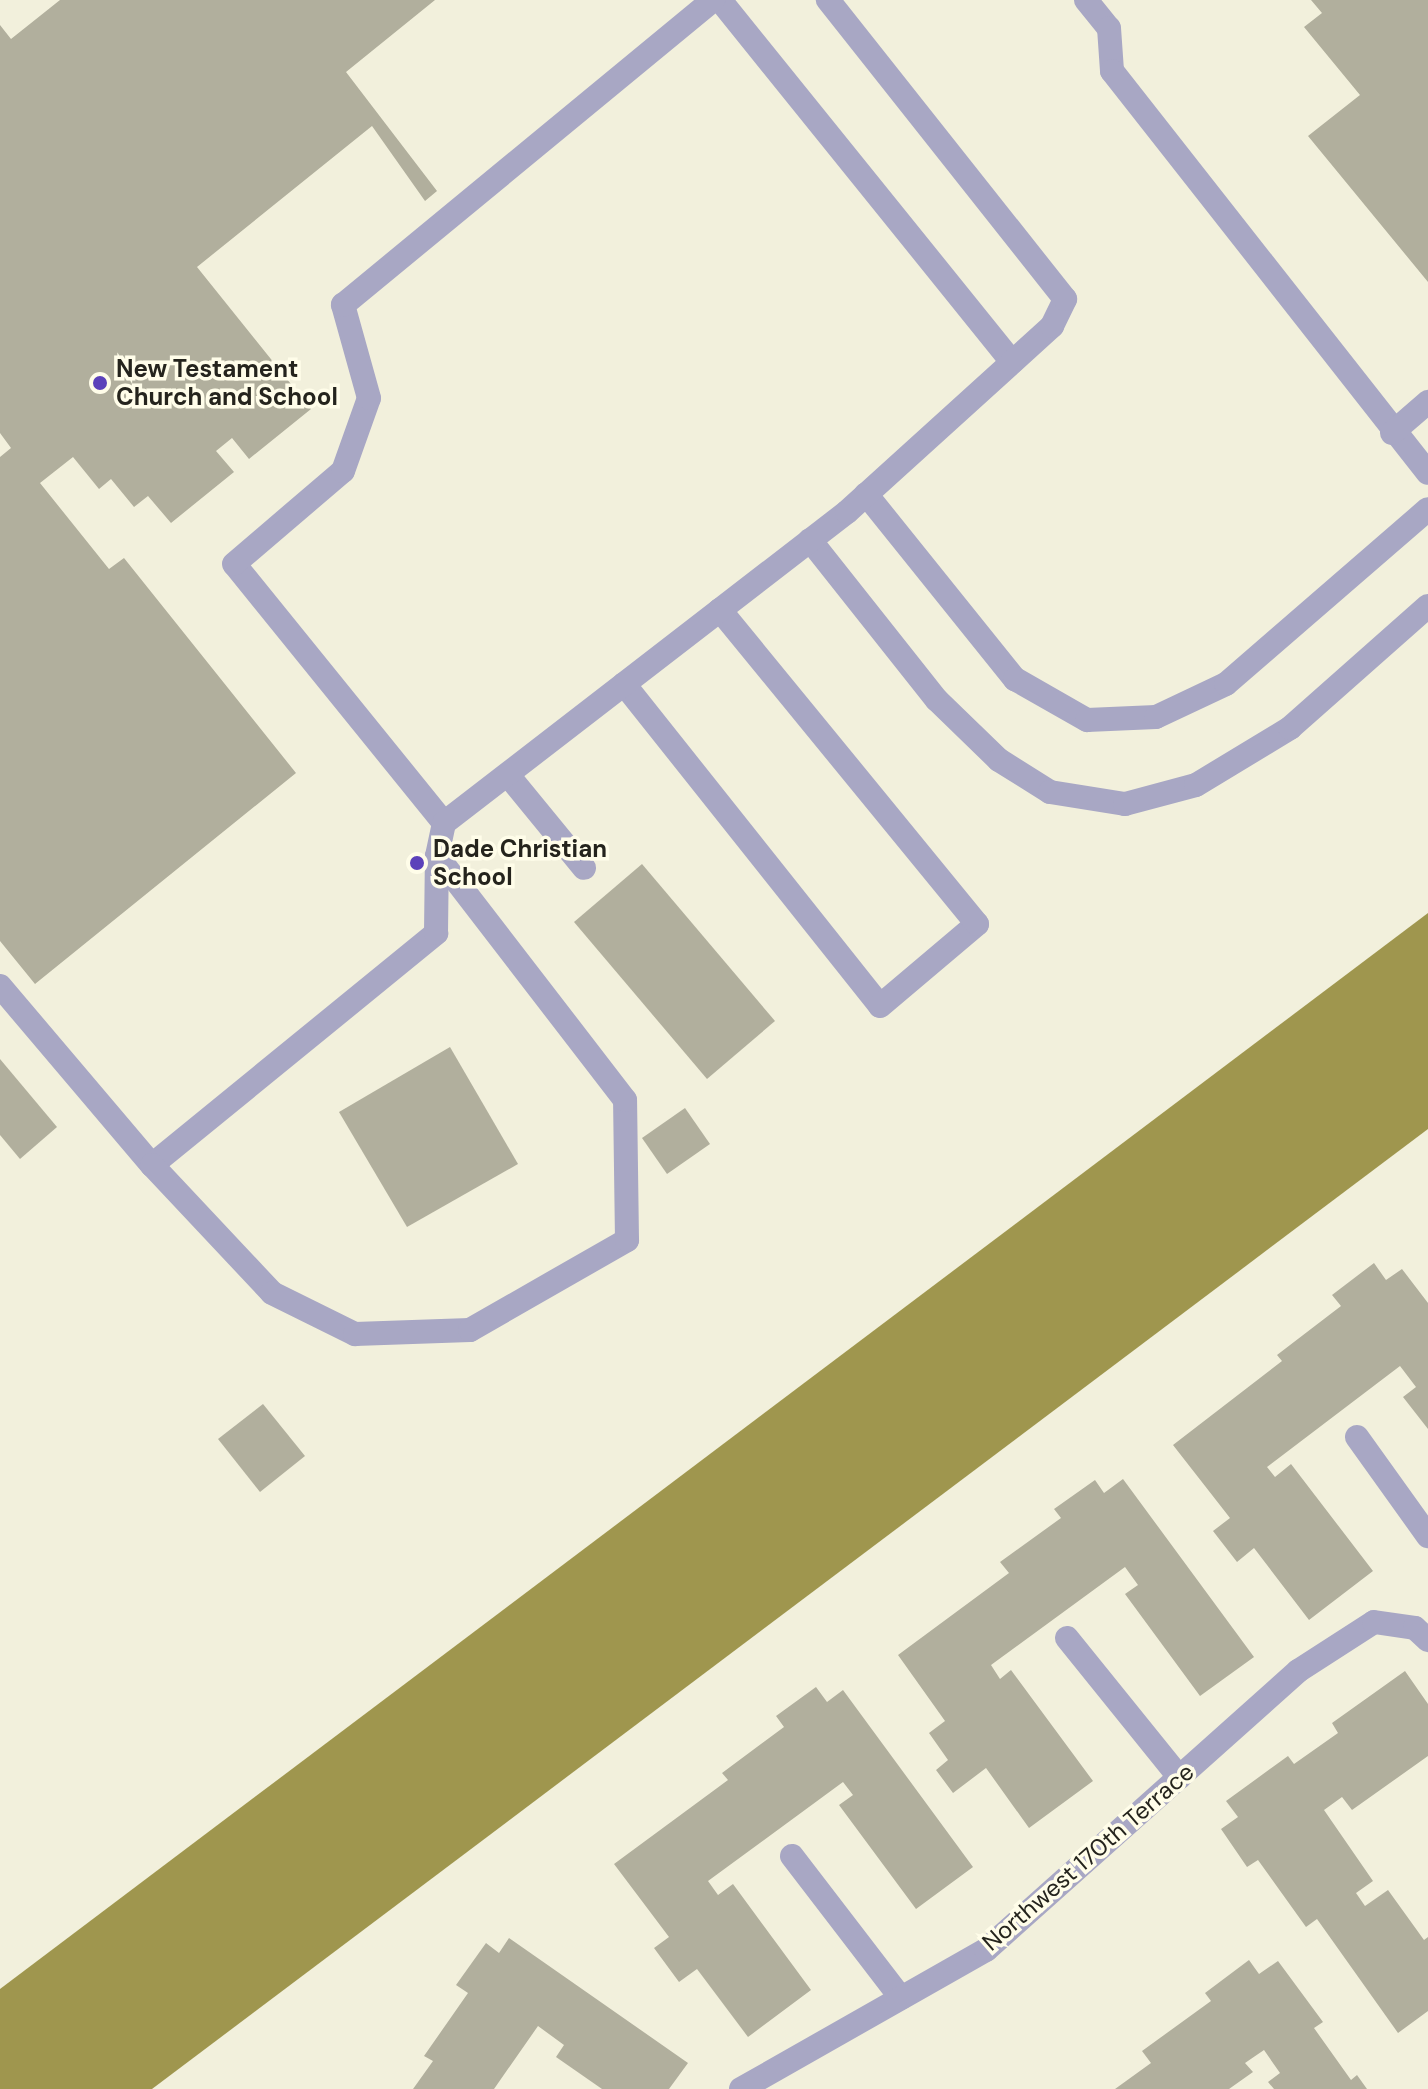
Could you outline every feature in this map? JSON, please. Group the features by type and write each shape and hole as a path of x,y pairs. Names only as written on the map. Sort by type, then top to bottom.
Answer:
{"street":[{"path":"444,823 234,564 343,471 369,398 343,305 713,0"},
{"path":"720,0 1012,362"},
{"path":"152,1165 436,933 437,856 444,823 810,540 866,494 1052,326 1065,299 828,0"},
{"path":"1086,0 1109,28 1112,71 1392,433 1428,473"},
{"path":"1392,433 1428,402"},
{"path":"866,494 1015,679 1087,720 1156,717 1226,684 1428,509"},
{"path":"810,540 937,700 999,760 1050,792 1125,804 1196,785 1290,728 1428,606"},
{"path":"624,684 880,1006 977,924 720,610"},
{"path":"508,775 584,868"},
{"path":"0,986 152,1165 272,1293 355,1334 470,1330 627,1240 625,1100 437,856"},
{"path":"1357,1437 1428,1536"},
{"name":"Northwest 170th Terrace","path":"741,2089 986,1950 1298,1671 1374,1622 1415,1628 1428,1640"},
{"path":"1067,1638 1179,1777"},
{"path":"792,1856 901,1998"}],"shaded area":[{"path":"1428,913 1428,1129 152,2089 0,2089 0,1989"}],"building":[{"path":"60,0 435,0 346,72 437,191 425,201 372,126 197,267 311,409 249,459 232,438 216,451 234,472 171,523 148,496 134,507 111,479 99,489 73,457 40,483 109,569 124,558 296,773 35,984 0,941 0,457 11,448 0,433 0,25 11,39"},
{"path":"1311,0 1428,0 1428,282 1308,136 1360,95 1304,27 1322,13"},
{"path":"642,864 775,1021 707,1079 574,922"},
{"path":"450,1047 518,1164 407,1227 339,1112"},
{"path":"0,1059 57,1127 20,1159 0,1135"},
{"path":"685,1108 710,1144 667,1174 642,1138"},
{"path":"1374,1263 1386,1280 1402,1269 1428,1303 1428,1429 1403,1397 1416,1387 1400,1366 1267,1467 1275,1477 1291,1464 1373,1571 1309,1620 1254,1548 1237,1562 1213,1531 1230,1518 1173,1445 1282,1361 1277,1355 1341,1306 1332,1295"},
{"path":"263,1404 305,1456 260,1492 218,1439"},
{"path":"1123,1479 1254,1657 1200,1696 1125,1594 1138,1585 1125,1567 991,1665 1000,1679 1011,1670 1093,1781 1029,1828 986,1768 953,1793 936,1770 948,1760 929,1733 945,1721 898,1655 1009,1573 1000,1562 1061,1518 1054,1509 1095,1480 1104,1493"},
{"path":"1405,1671 1428,1704 1428,1756 1352,1810 1342,1797 1324,1810 1373,1881 1356,1893 1365,1906 1388,1890 1424,1940 1428,1937 1428,2011 1398,2033 1317,1919 1306,1927 1258,1860 1247,1867 1221,1829 1238,1817 1226,1801 1288,1756 1294,1764 1338,1733 1332,1723"},
{"path":"816,1687 827,1702 843,1690 973,1867 916,1909 839,1805 853,1795 843,1782 708,1881 718,1895 733,1884 811,1990 748,2037 697,1969 679,1982 654,1948 669,1937 614,1864 728,1780 722,1773 784,1727 776,1716"},
{"path":"509,1938 688,2063 669,2089 602,2089 556,2057 564,2045 538,2026 494,2089 413,2089 433,2061 424,2056 468,1993 456,1985 486,1943 499,1953"},
{"path":"1249,1960 1259,1974 1278,1961 1323,2022 1314,2028 1351,2080 1357,2075 1367,2089 1274,2089 1268,2082 1280,2073 1264,2050 1245,2063 1253,2072 1229,2089 1115,2089 1151,2063 1142,2051 1211,2001 1205,1993"}],"place":[{"name":"New Testament Church and School","path":"100,383"},
{"name":"Dade Christian School","path":"417,863"}]}
